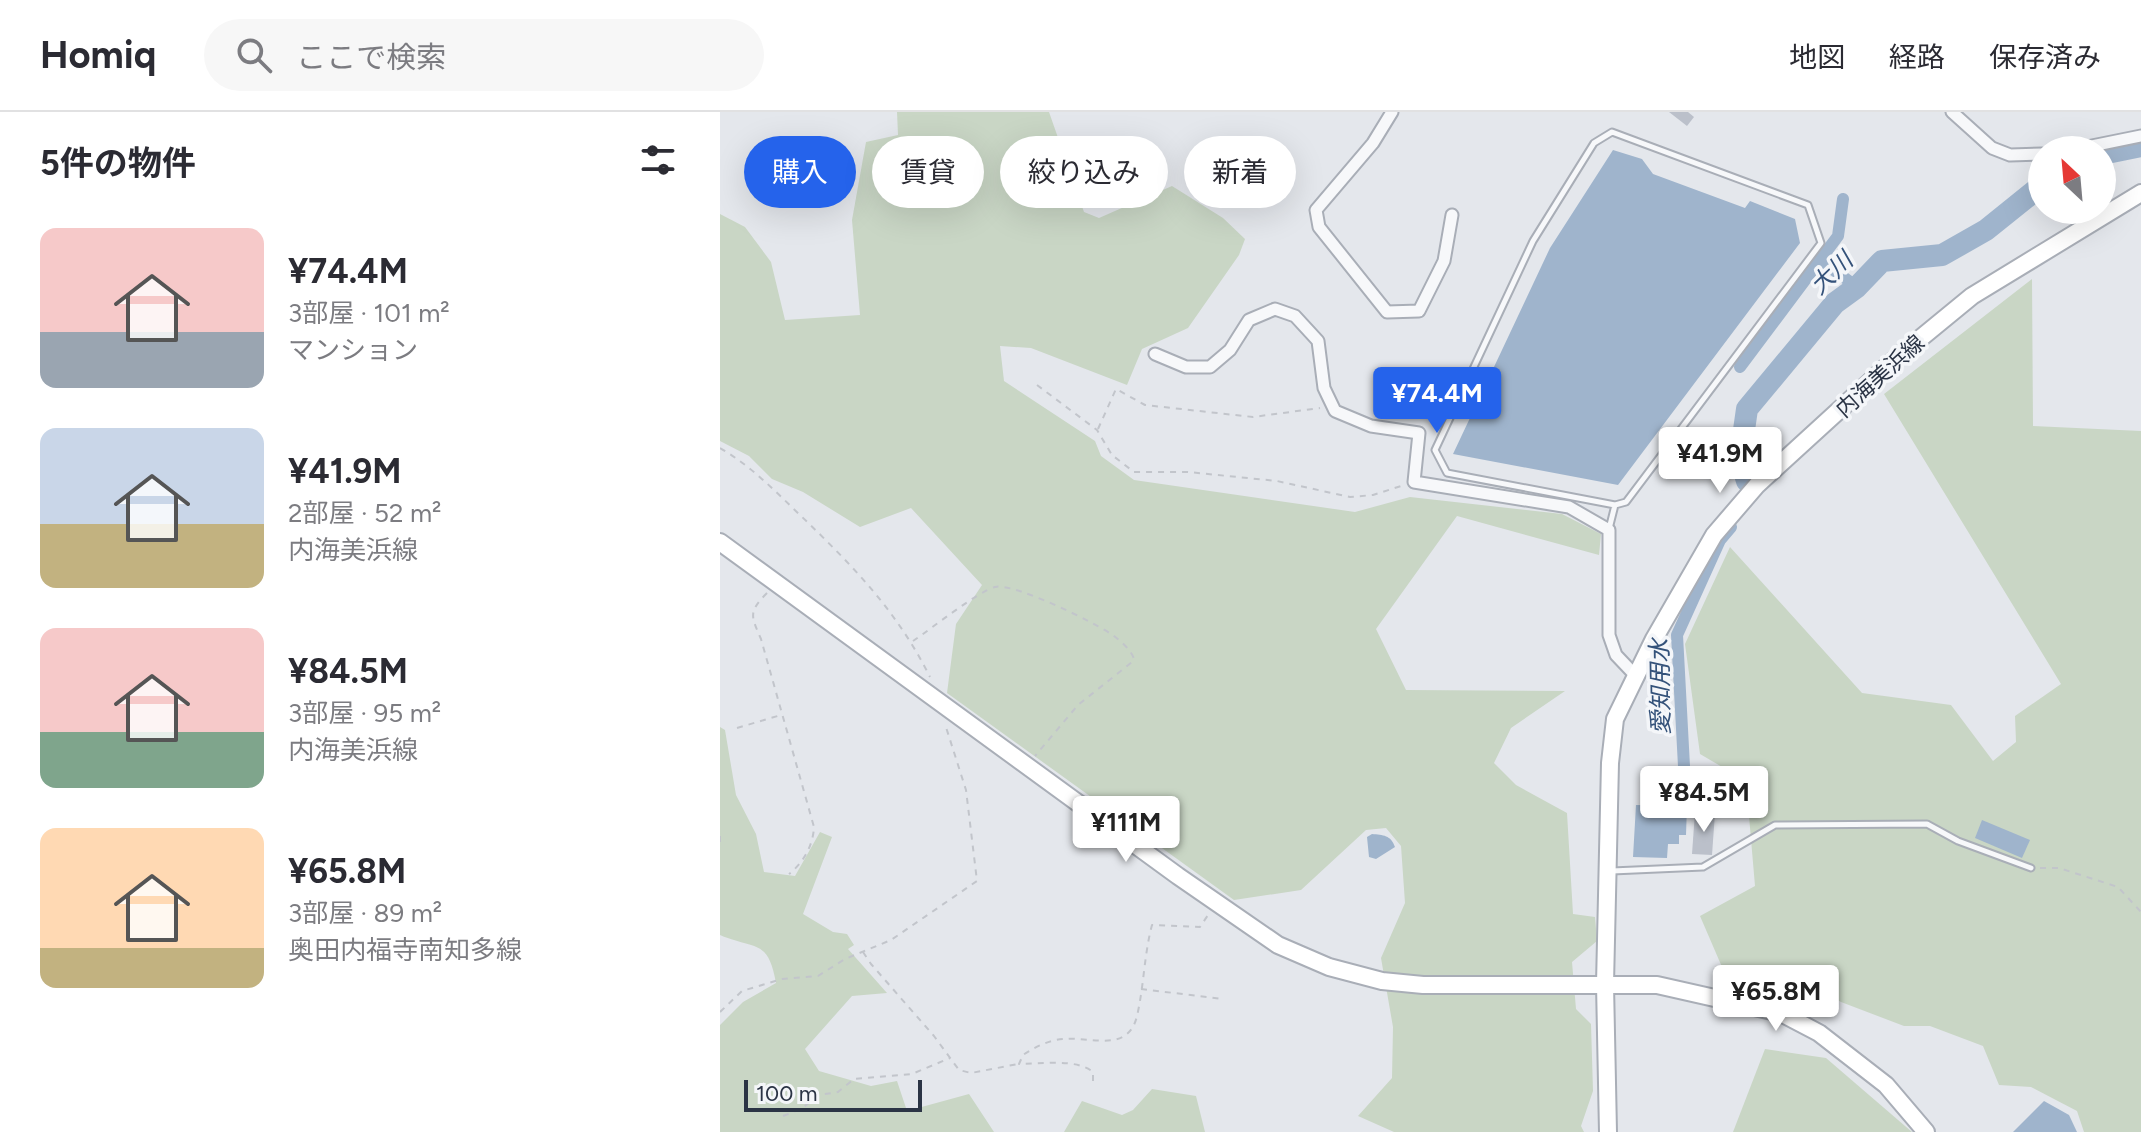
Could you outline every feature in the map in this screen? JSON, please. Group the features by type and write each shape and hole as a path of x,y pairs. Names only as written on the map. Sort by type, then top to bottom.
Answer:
{"main road":[{"name":"内海美浜線","path":"1608,1132 1605,984 1610,763 1615,719 1654,639 1714,535 1757,485 1894,360 1972,296 2141,193"},
{"path":"720,542 1216,904 1278,945 1329,967 1382,981 1423,985 1657,985 1781,1013 1819,1033 1876,1076 1926,1132"}],"street":[{"path":"1392,112 1373,143 1316,210 1319,227 1387,312 1419,311 1444,261 1452,215"},
{"path":"1952,112 1992,148 2010,155 2028,154"},
{"path":"2116,141 2141,136"},
{"path":"1155,354 1186,367 1210,367 1230,350 1249,320 1275,309 1295,316 1318,341 1324,388 1335,411 1371,426 1419,433 1414,482 1569,507 1609,530 1609,635 1616,655 1635,675"}],"lane":[{"path":"1612,132 1808,205 1821,243 1626,502 1615,505 1447,473 1435,450 1533,241 1594,143 1612,132"},
{"path":"1609,530 1615,505"},
{"path":"1609,871 1703,867 1775,825 1927,824 1958,841 2031,868"}],"path":[{"path":"1037,385 1097,430 1112,455 1134,472 1188,472 1277,481 1350,497 1373,495 1414,482"},
{"path":"1097,430 1116,389 1145,405 1253,417 1319,407 1335,411"},
{"path":"720,448 747,464 850,563 913,641 932,682"},
{"path":"777,584 754,605 752,617 761,639 814,832 801,864 789,874"},
{"path":"913,641 983,593 1001,586 1024,591 1111,633 1132,653 1132,662 1078,705 1026,766"},
{"path":"720,1012 742,991 782,979 818,976 891,940 977,881 966,790 945,723 946,708"},
{"path":"737,728 782,715"},
{"path":"720,836 720,842"},
{"path":"2031,868 2059,868 2118,887 2141,912"},
{"path":"1019,1064 1023,1055 1051,1042 1063,1039 1112,1041 1127,1035 1137,1017 1152,925 1200,927 1216,904"},
{"path":"863,952 964,1073 1019,1064 1072,1065 1089,1068 1093,1072 1093,1081"},
{"path":"1140,989 1223,999"},
{"path":"783,1116 801,1109 813,1098 838,1092 854,1079 912,1074 950,1058"}],"green space":[{"path":"897,112 1049,112 1057,136 1000,136 1000,208 1083,208 1084,212 1099,218 1122,208 1168,208 1168,188 1172,186 1184,194 1184,208 1207,208 1245,239 1239,255 1188,328 1142,349 1127,385 1031,348 1000,346 1004,381 1095,441 1101,456 1134,480 1355,512 1410,497 1562,514 1601,534 1599,555 1457,516 1376,629 1406,690 1565,691 1511,728 1494,763 1516,785 1567,813 1573,914 1595,917 1597,941 1572,962 1576,1009 1591,1024 1593,1091 1581,1126 1584,1132 1394,1132 1358,1116 1392,1078 1393,1027 1381,958 1405,903 1401,846 1386,828 1366,830 1301,890 1234,900 947,693 956,624 982,585 911,508 860,527 803,492 772,479 749,456 720,441 720,214 745,227 771,262 785,320 860,315 852,220 866,142 872,141 872,208 984,208 984,136 893,136 898,135"},
{"path":"2032,279 2033,426 2141,431 2141,1132 2084,1132 2077,1111 2031,1087 1999,1085 1983,1046 1930,1026 1904,1026 1841,1002 1805,982 1758,983 1722,967 1700,916 1755,886 1746,781 1700,754 1685,644 1730,547 1862,693 1951,705 1993,761 2016,742 2015,716 2061,684 1884,394"},
{"path":"720,727 725,730 736,795 756,834 764,872 795,876 820,832 832,837 803,914 833,932 847,934 854,945 848,949 887,993 852,996 805,1049 819,1071 871,1086 897,1081 907,1111 969,1094 994,1132 720,1132 720,1025 743,1002 776,983 764,952 720,935"},
{"path":"1765,1049 1826,1058 1912,1132 1733,1132"},
{"path":"1152,1089 1196,1096 1205,1132 1064,1132 1082,1101 1122,1115 1133,1110"}],"water":[{"path":"1613,150 1642,159 1653,174 1745,208 1750,201 1795,219 1800,243 1618,485 1453,454 1550,248"},
{"path":"1636,805 1687,806 1686,835 1679,835 1679,844 1668,844 1667,858 1633,857"},
{"path":"1982,820 2030,840 2022,858 1975,838"},
{"path":"1372,834 1389,838 1395,847 1376,859 1369,857 1367,837"},
{"path":"2044,1101 2069,1115 2077,1132 2013,1132"}],"building":[{"path":"1669,112 1688,112 1694,117 1687,126"},
{"path":"1695,812 1715,813 1712,855 1692,854"}],"waterway":[{"name":"大川","path":"2116,151 2141,146"},
{"name":"大川","path":"1747,481 1740,458 1747,409 1835,303 1857,287 1882,261 1942,255 1986,230 2028,196"},
{"name":"愛知用水","path":"1740,367 1838,236 1843,199"},
{"name":"愛知用水","path":"1820,260 1857,287"},
{"name":"愛知用水","path":"1685,785 1677,635 1720,540 1731,527"}]}
